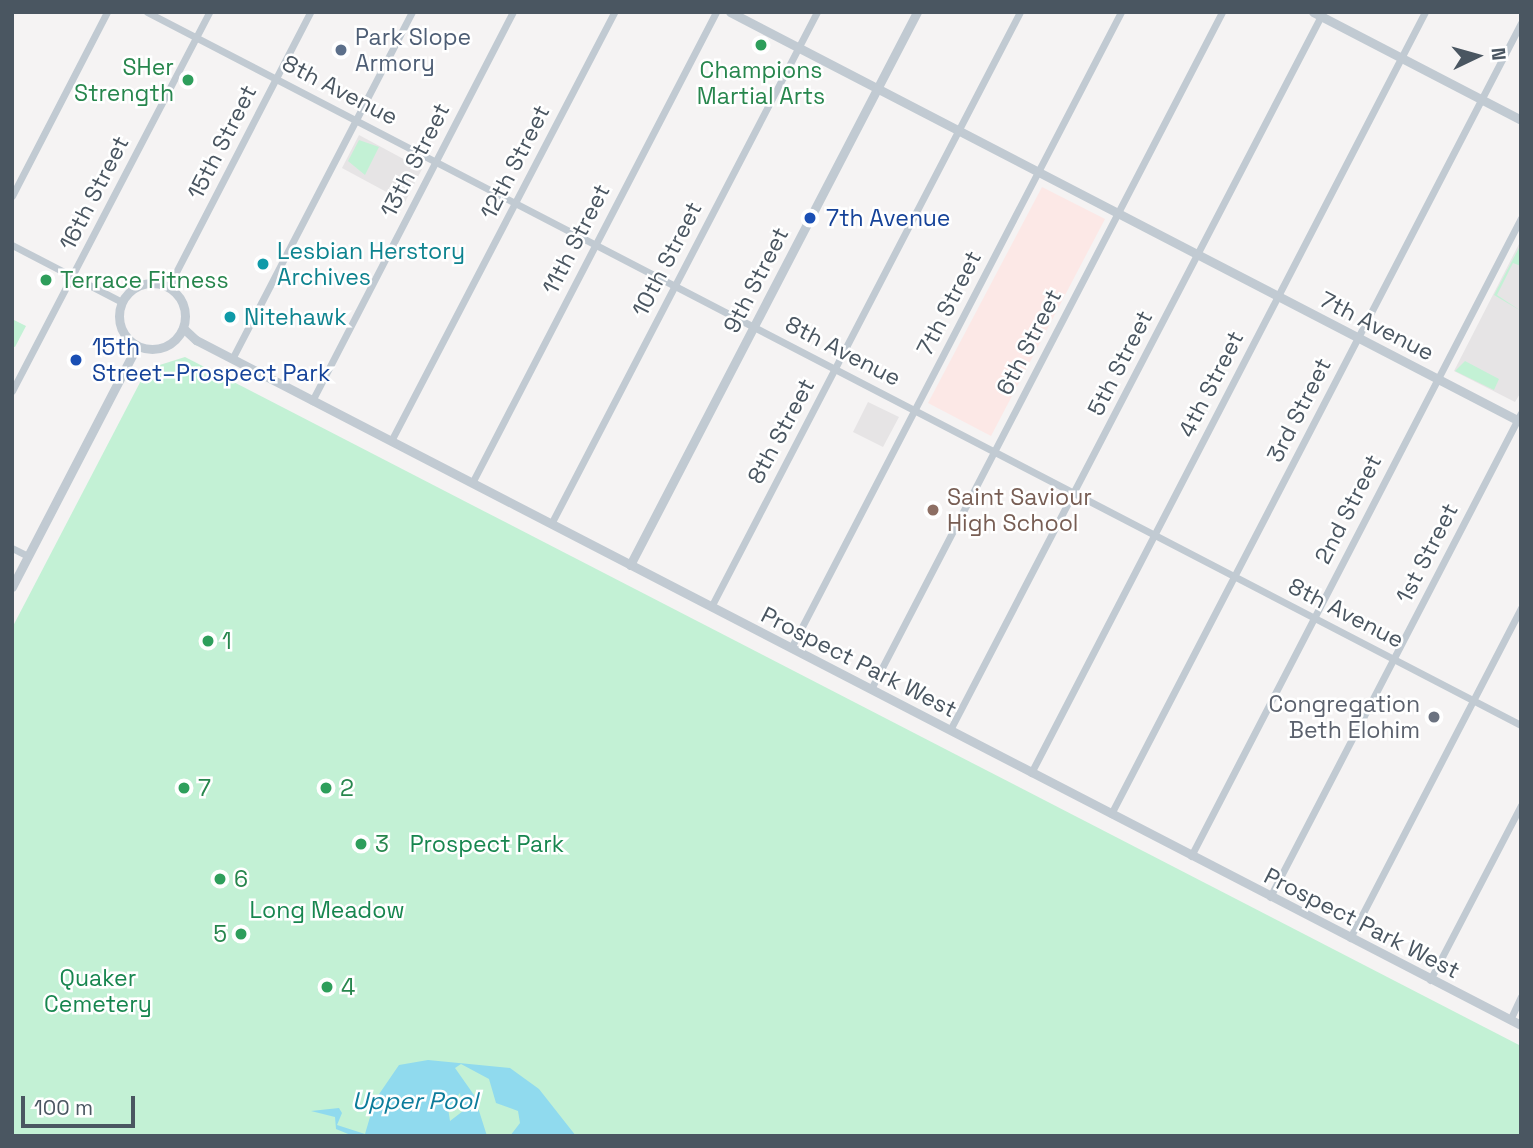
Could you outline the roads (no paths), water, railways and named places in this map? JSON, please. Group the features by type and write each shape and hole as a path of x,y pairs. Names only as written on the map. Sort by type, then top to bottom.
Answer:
{"street":[{"path":"12,196 107,12"},
{"name":"8th Avenue","path":"147,12 1521,725"},
{"name":"16th Street","path":"12,391 209,12"},
{"name":"15th Street","path":"172,290 174,276 310,12"},
{"path":"232,359 412,12"},
{"name":"13th Street","path":"313,401 513,12"},
{"name":"12th Street","path":"391,442 614,12"},
{"name":"11th Street","path":"472,483 716,12"},
{"name":"7th Avenue","path":"730,12 1357,338 1519,419"},
{"name":"10th Street","path":"551,524 817,12"},
{"name":"9th Street","path":"630,565 917,12"},
{"name":"8th Street","path":"711,607 1020,12"},
{"name":"7th Street","path":"791,648 1121,12"},
{"name":"6th Street","path":"871,689 1222,12"},
{"name":"4th Street","path":"1031,773 1424,12"},
{"path":"1319,14 1521,120"},
{"name":"5th Street","path":"950,730 1198,255 1319,14"},
{"name":"3rd Street","path":"1111,814 1521,23"},
{"name":"2nd Street","path":"1191,856 1521,218"},
{"path":"12,244 122,302"},
{"path":"146,284 172,290 183,305 183,328 166,346 137,346 122,329 122,302 132,290 146,284"},
{"name":"Prospect Park West","path":"183,328 232,359 391,442 1521,1025"},
{"path":"12,587 137,346"},
{"name":"1st Street","path":"1270,897 1519,419"},
{"path":"12,548 28,556"},
{"path":"1350,938 1473,700 1518,621 1521,608"},
{"path":"1430,980 1521,805"},
{"path":"1510,1020 1521,996"}],"water":[{"name":"Upper Pool","path":"428,1060 510,1068 539,1089 576,1136 510,1136 520,1123 518,1111 496,1103 489,1079 461,1064 455,1068 474,1095 487,1136 353,1136 336,1129 335,1117 311,1111 339,1108 342,1113 337,1125 365,1134 375,1100 399,1065","holes":["460,1093 463,1111 450,1121 448,1108"]}],"place":[{"name":"Champions Martial Arts","path":"761,45"},
{"name":"Park Slope Armory","path":"341,50"},
{"name":"SHer Strength","path":"188,80"},
{"name":"7th Avenue","path":"810,218"},
{"name":"Lesbian Herstory Archives","path":"263,264"},
{"name":"Terrace Fitness","path":"46,280"},
{"name":"Nitehawk","path":"230,317"},
{"name":"15th Street–Prospect Park","path":"76,360"},
{"name":"Saint Saviour High School","path":"933,510"},
{"name":"1","path":"208,641"},
{"name":"Congregation Beth Elohim","path":"1434,717"},
{"name":"7","path":"184,788"},
{"name":"2","path":"326,788"},
{"name":"3","path":"361,844"},
{"name":"6","path":"220,879"},
{"name":"5","path":"241,934"},
{"name":"4","path":"327,987"}],"park label":[{"name":"Prospect Park","path":"487,844"},
{"name":"Long Meadow","path":"327,910"},
{"name":"Quaker Cemetery","path":"98,991"}]}
